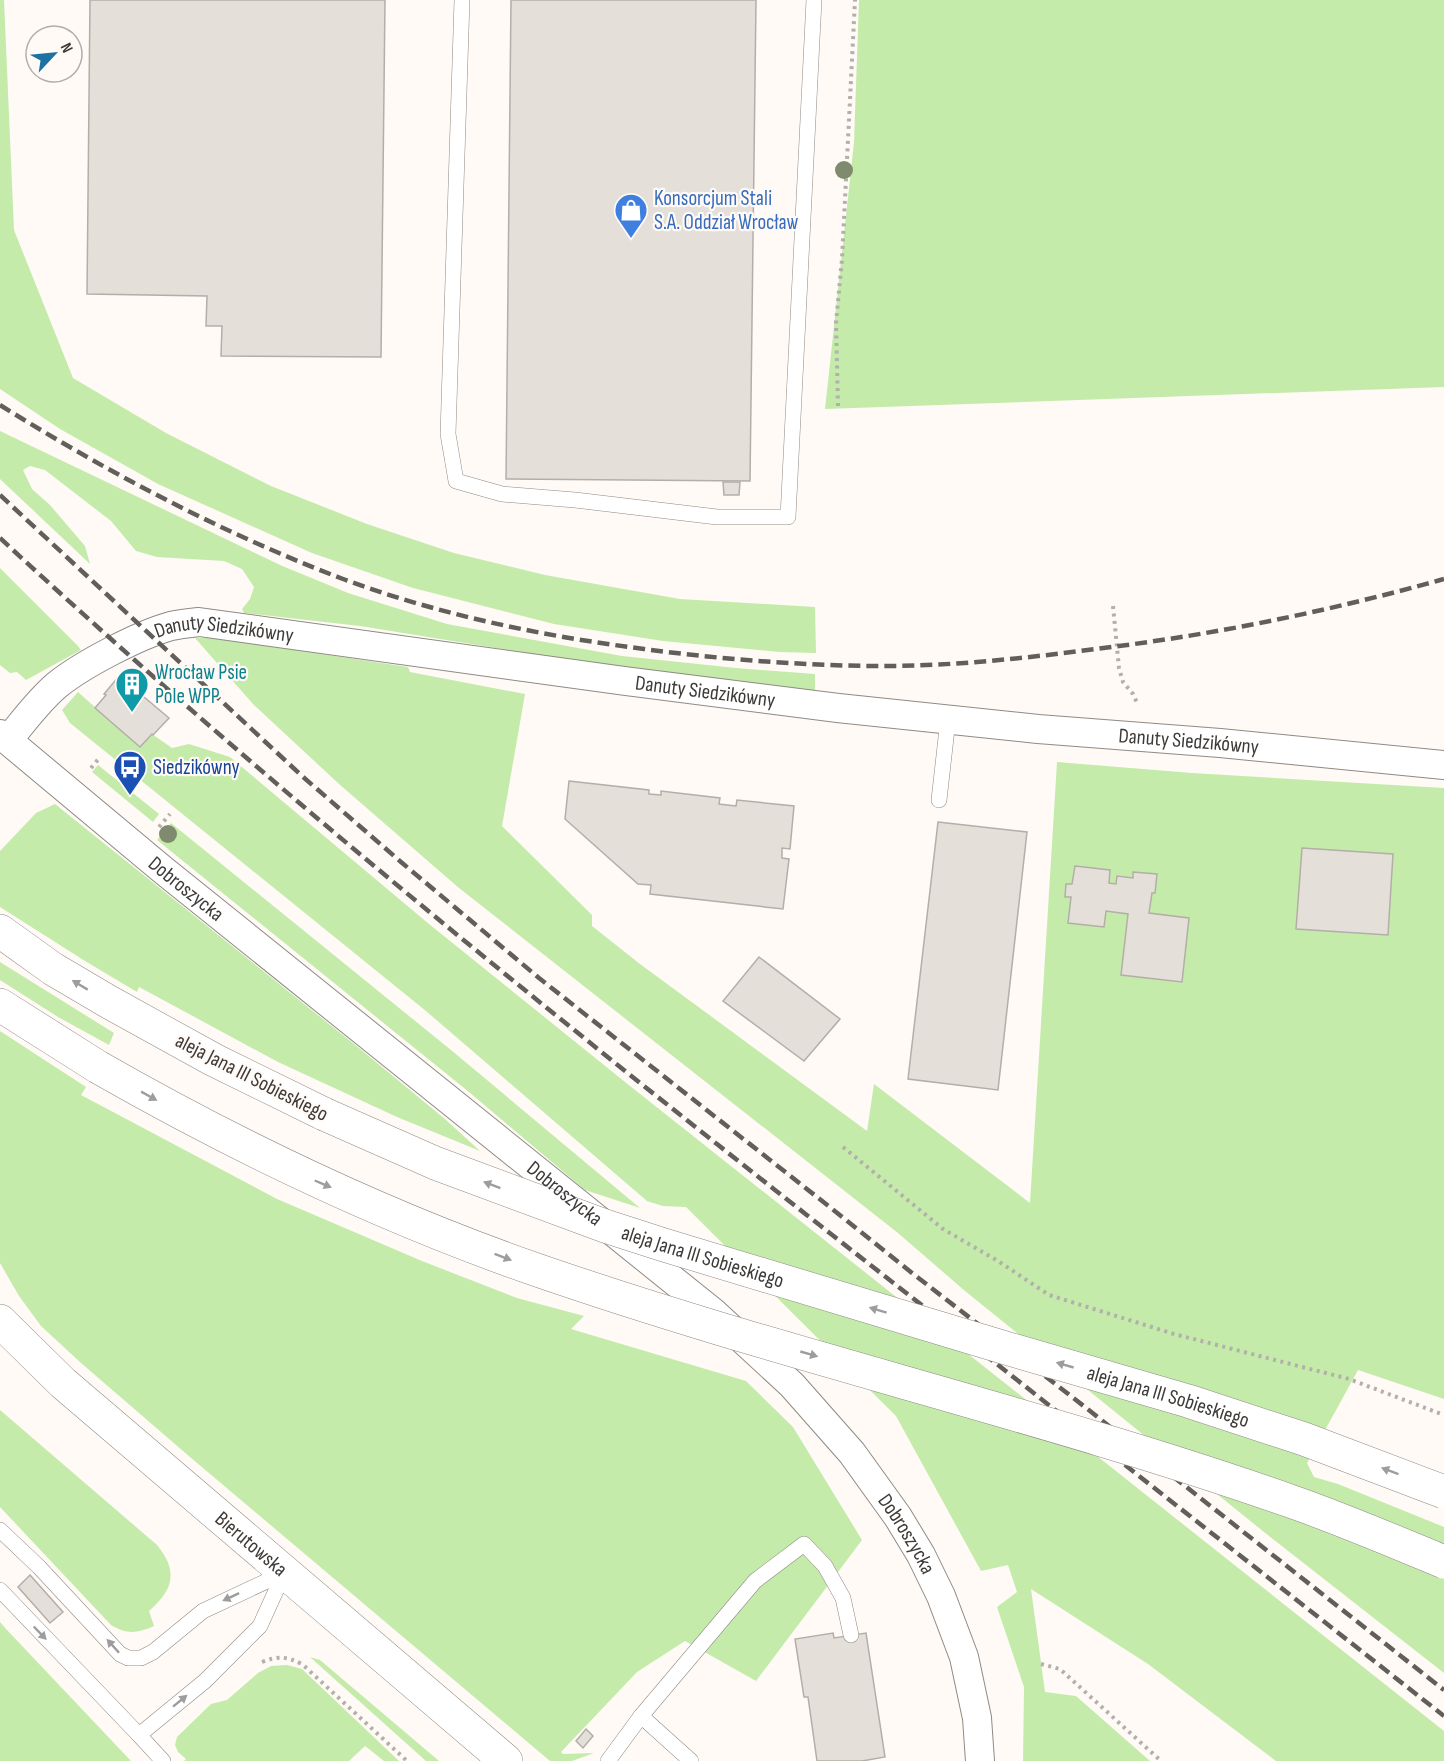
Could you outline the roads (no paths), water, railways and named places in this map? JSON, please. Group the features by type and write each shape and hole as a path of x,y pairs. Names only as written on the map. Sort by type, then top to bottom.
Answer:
{"main road":[{"name":"aleja Jana III Sobieskiego","path":"0,932 53,969 214,1060 324,1114 435,1163 504,1190 664,1245 1188,1401 1304,1439 1444,1492"},
{"path":"0,1005 98,1067 226,1137 311,1179 423,1226 536,1269 705,1324 1175,1462 1309,1508 1444,1562"},
{"name":"Bierutowska","path":"0,1322 63,1383 506,1761"}],"street":[{"name":"Danuty Siedzikówny","path":"4,737 75,670 155,632 172,626 198,622 838,708 1038,729 1220,743 1444,765"},
{"name":"Dobroszycka","path":"4,737 163,870 714,1313 792,1385 852,1453 898,1517 921,1555 941,1596 964,1657 977,1718 980,1761"}],"lane":[{"path":"462,0 448,434 456,481 502,494 717,517 788,517 814,0"},
{"path":"939,800 948,720"},
{"path":"0,1530 39,1567 120,1654 128,1658 141,1658 153,1652 203,1611 284,1573"},
{"path":"608,1761 641,1716 755,1581 804,1544 825,1566 843,1598 850,1635"},
{"path":"140,1735 205,1681 260,1626 284,1573"},
{"path":"0,1590 163,1761"},
{"path":"641,1716 691,1761"}],"railway":[{"path":"0,405 125,478 210,522 343,579 454,614 492,623 568,638 672,653 757,661 901,666 1057,654 1242,627 1323,610 1444,579"},
{"path":"0,495 302,776 539,978 1444,1690"},
{"path":"0,538 230,744 467,943 708,1137 1444,1716"}],"place":[{"name":"Konsorcjum Stali S.A. Oddział Wrocław","path":"631,239"},
{"name":"Wrocław Psie Pole WPP","path":"132,713"},
{"name":"Siedzikówny","path":"130,796"}]}
